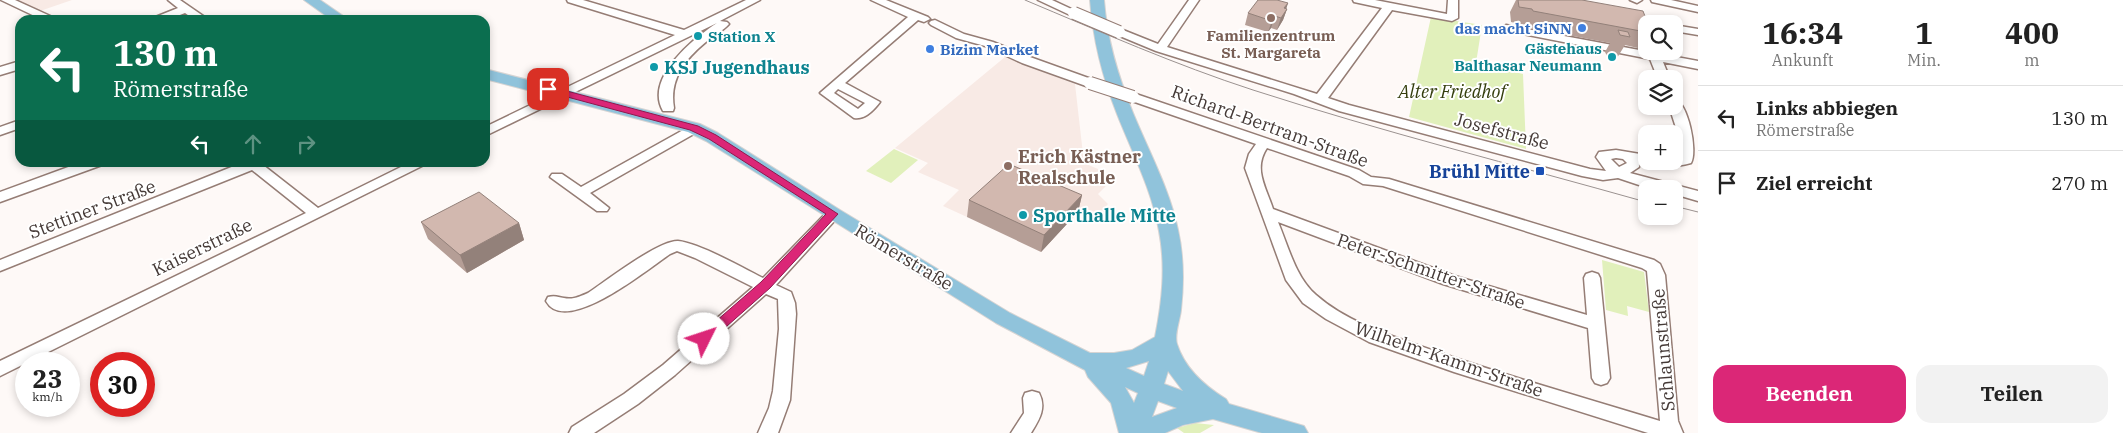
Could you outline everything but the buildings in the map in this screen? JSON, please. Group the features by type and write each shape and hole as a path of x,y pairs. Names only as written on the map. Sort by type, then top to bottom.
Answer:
{"main road":[{"path":"311,0 334,15"},
{"path":"1097,0 1100,38 1110,73 1153,180 1171,238 1171,305 1165,341 1152,389 1133,433"},
{"name":"Römerstraße","path":"490,75 694,128 712,137 833,214 1020,327 1084,360 1152,389 1224,413 1296,433"},
{"path":"1084,360 1114,362 1136,358 1165,341"},
{"path":"1165,341 1176,367 1185,380 1224,413"},
{"path":"1084,360 1120,394 1133,433"},
{"path":"1146,433 1160,423 1177,416 1224,413"}],"street":[{"path":"173,0 195,15"},
{"path":"572,0 684,34"},
{"path":"668,108 666,101 667,88 675,67 689,51 703,30 755,0"},
{"name":"Richard-Bertram-Straße","path":"876,0 935,23 960,36 989,44 1026,60 1090,83 1354,173 1368,181 1384,182 1636,259 1654,268"},
{"name":"Josefstraße","path":"1043,0 1160,49 1298,91 1344,108 1582,172 1602,176 1619,174 1639,180"},
{"path":"1160,49 1194,0"},
{"path":"1358,0 1452,18 1453,0"},
{"path":"1656,0 1691,5"},
{"path":"0,7 9,2 41,15"},
{"path":"1320,99 1389,6"},
{"path":"170,15 186,9"},
{"path":"490,130 684,34 703,30 741,12"},
{"path":"838,84 916,16"},
{"path":"1506,28 1638,54"},
{"path":"1683,30 1698,32"},
{"path":"1673,60 1698,65"},
{"path":"0,71 15,66"},
{"path":"0,131 15,126"},
{"path":"580,193 694,128"},
{"path":"1683,129 1686,160 1683,161"},
{"name":"Wilhelm-Kamm-Straße","path":"1264,142 1256,154 1252,168 1267,212 1294,280 1302,292 1332,315 1375,338 1460,367 1673,433"},
{"path":"1626,155 1632,159 1634,164 1619,174 1608,165 1603,157 1610,153 1626,155 1638,157"},
{"path":"0,197 83,167"},
{"name":"Stettiner Straße","path":"0,266 244,167"},
{"path":"259,167 316,214"},
{"name":"Kaiserstraße","path":"0,369 412,167"},
{"path":"557,177 602,208"},
{"path":"1683,192 1698,196"},
{"name":"Peter-Schmitter-Straße","path":"1267,212 1449,280 1596,324"},
{"path":"579,433 624,404 669,370 766,285 833,214"},
{"path":"554,301 564,305 578,304 594,297 671,247 677,246 700,254 785,296 788,300 781,401 768,433"},
{"name":"Schlaunstraße","path":"1654,268 1657,275 1669,421 1673,433"},
{"path":"1592,278 1601,378"},
{"path":"1021,433 1034,414 1032,398"}],"shaded area":[{"path":"9,0 72,0 40,11"},
{"path":"1005,57 1075,84 1084,163 1098,169 1106,186 1098,194 1108,204 1102,210 1111,214 1103,223 1006,181 967,217 943,206 959,190 918,172 928,163 895,148"}],"green space":[{"name":"Alter Friedhof","path":"1431,17 1482,25 1476,63 1523,74 1526,149 1409,117"},
{"path":"894,149 918,160 891,183 866,171"},
{"path":"1602,260 1644,272 1649,312 1627,306 1628,316 1606,310"},
{"path":"1195,423 1214,425 1200,433 1184,433 1177,428"}],"tram line":[{"path":"1025,0 1167,59 1253,90 1400,134 1638,200"},
{"path":"1683,208 1698,212"}],"place":[{"name":"Familienzentrum St. Margareta","path":"1271,18"},
{"name":"das macht SiNN","path":"1582,28"},
{"name":"Station X","path":"698,36"},
{"name":"Bizim Market","path":"930,49"},
{"name":"Gästehaus Balthasar Neumann","path":"1612,57"},
{"name":"KSJ Jugendhaus","path":"654,67"},
{"name":"Erich Kästner Realschule","path":"1008,166"},
{"name":"Brühl Mitte","path":"1540,171"},
{"name":"Sporthalle Mitte","path":"1023,215"}],"route":[{"path":"548,89 670,120 694,128 712,137 814,200 833,214 766,285 704,339"}]}
